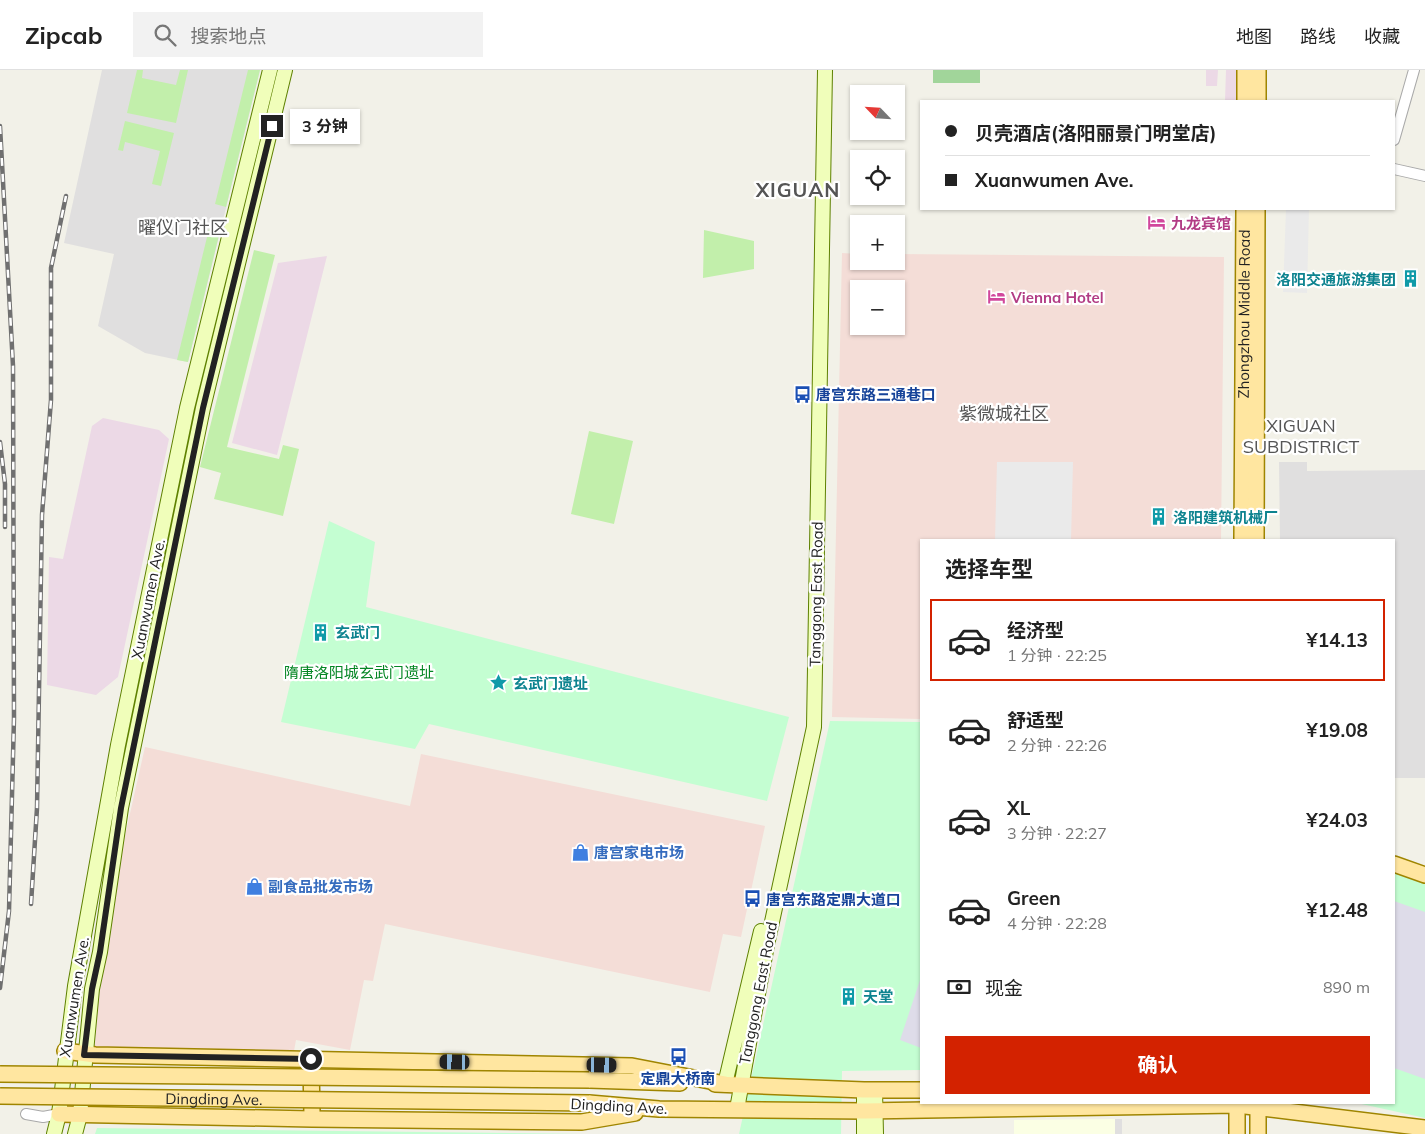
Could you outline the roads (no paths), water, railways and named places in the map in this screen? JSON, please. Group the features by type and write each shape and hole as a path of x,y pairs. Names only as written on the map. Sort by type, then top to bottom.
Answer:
{"main road":[{"name":"Xuanwumen Ave.","path":"54,1134 59,1114 65,1051 106,805 186,413 270,70"},
{"name":"Xuanwumen Ave.","path":"75,1134 80,1115 84,1055 92,989 100,952 121,808 203,408 285,70"},
{"name":"Tanggong East Road","path":"725,1084 805,726 816,70"},
{"name":"Tanggong East Road","path":"737,1109 767,945 814,726 825,70"},
{"path":"1245,70 1246,100"},
{"path":"1258,70 1258,100"},
{"name":"Zhongzhou Middle Road","path":"1242,539 1244,210"},
{"name":"Zhongzhou Middle Road","path":"1256,539 1257,210"},
{"path":"1395,864 1425,875"},
{"path":"65,1051 84,1055 311,1059 587,1072"},
{"path":"311,1059 312,1119"},
{"name":"Dingding Ave.","path":"0,1074 587,1072 725,1084 870,1090 920,1090"},
{"path":"864,1134 870,1110 870,1090"},
{"name":"Dingding Ave.","path":"0,1096 589,1103 659,1109 870,1110 1258,1105"},
{"path":"589,1103 598,1109 599,1114 593,1120"},
{"path":"1237,1104 1237,1134"},
{"path":"1258,1134 1258,1105 1425,1128"},
{"path":"59,1114 573,1122 659,1109"},
{"path":"870,1110 876,1134"}],"street":[{"path":"1395,136 1414,70"},
{"path":"1395,169 1425,176"},
{"path":"26,1114 43,1117 59,1114"}],"railway":[{"path":"0,126 13,366 14,718 9,911 0,988"},
{"path":"31,904 37,808 42,515 51,400 51,268 66,196"},
{"path":"0,442 5,484 5,527"}],"place":[{"name":"九龙宾馆","path":"1157,223"},
{"name":"洛阳交通旅游集团","path":"1410,279"},
{"name":"Vienna Hotel","path":"997,297"},
{"name":"唐宫东路三通巷口","path":"802,394"},
{"name":"洛阳建筑机械厂","path":"1159,517"},
{"name":"玄武门","path":"321,632"},
{"name":"玄武门遗址","path":"499,683"},
{"name":"唐宫家电市场","path":"580,852"},
{"name":"副食品批发市场","path":"254,886"},
{"name":"唐宫东路定鼎大道口","path":"752,899"},
{"name":"天堂","path":"849,996"},
{"name":"定鼎大桥南","path":"678,1057"}],"district":[{"name":"XIGUAN","path":"798,189"},
{"name":"曜仪门社区","path":"183,227"},
{"name":"紫微城社区","path":"1004,413"},
{"name":"XIGUAN SUBDISTRICT","path":"1301,435"}],"park label":[{"name":"隋唐洛阳城玄武门遗址","path":"359,672"}]}
